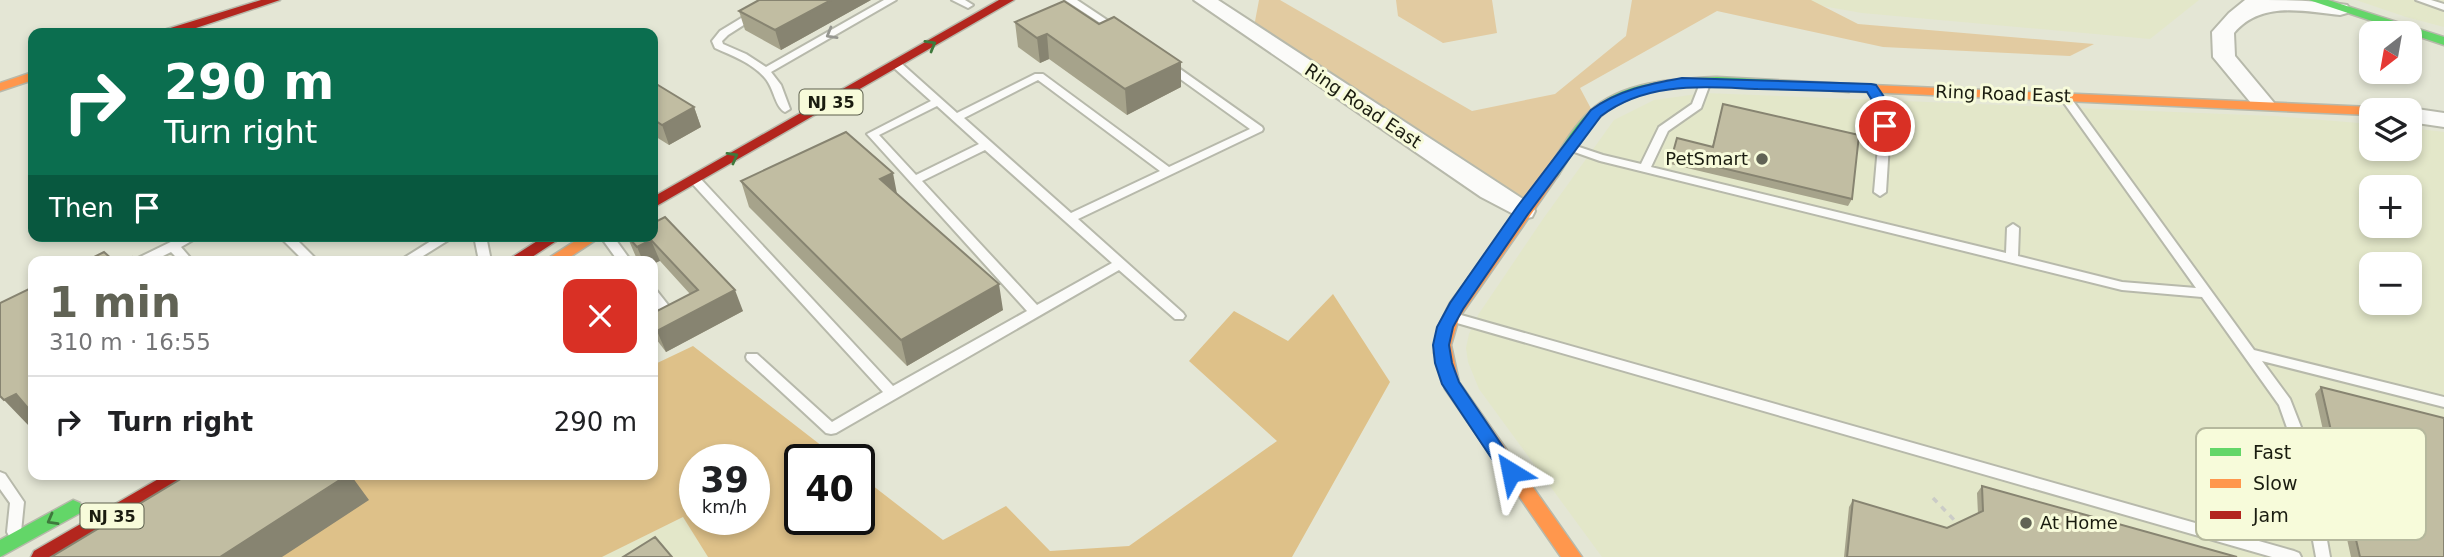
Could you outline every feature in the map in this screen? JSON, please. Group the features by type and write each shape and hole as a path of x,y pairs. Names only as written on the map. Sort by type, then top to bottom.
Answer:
{"street":[{"path":"181,28 229,7 274,0"},
{"name":"NJ 35","path":"658,200 1009,0"},
{"name":"Ring Road East","path":"1204,0 1523,211"},
{"path":"2258,0 2236,9 2223,32 2224,57 2264,104"},
{"path":"2315,0 2444,41"},
{"name":"NJ 35","path":"779,112 967,2"},
{"path":"2236,9 2282,3 2340,9"},
{"path":"0,87 28,78"},
{"name":"Ring Road East","path":"1572,557 1457,395 1443,363 1441,345 1450,317 1570,147 1596,113 1625,95 1666,84 1706,81 2359,110"},
{"path":"2422,117 2444,120"},
{"path":"523,256 547,242"},
{"path":"561,256 585,242"},
{"name":"NJ 35","path":"41,557 173,480"},
{"name":"NJ 35","path":"7,545 85,501"}],"lane":[{"path":"778,0 724,33 717,41 719,46 747,58 766,71 780,89 779,112"},
{"path":"766,71 891,0"},
{"path":"1070,0 1132,40"},
{"path":"2421,0 2444,7"},
{"path":"1069,219 1258,129 1155,57"},
{"path":"897,65 1179,316"},
{"path":"956,118 1039,76 1168,172"},
{"path":"1644,169 1663,129 1696,106 1706,81"},
{"path":"1871,88 1886,112 1880,192"},
{"path":"2064,96 2285,403 2296,428"},
{"path":"938,102 872,134 1035,311"},
{"path":"915,180 986,145"},
{"path":"1570,147 1644,169 2122,286 2205,293"},
{"path":"694,180 892,393"},
{"path":"2012,259 2013,228"},
{"path":"152,256 181,242"},
{"path":"291,242 307,256"},
{"path":"414,256 438,242"},
{"path":"611,242 621,256"},
{"path":"173,246 182,256"},
{"path":"752,357 831,429 1120,264"},
{"path":"658,301 668,313"},
{"path":"1450,317 2196,529"},
{"path":"2248,353 2444,402"},
{"path":"0,478 17,502 7,545"},
{"path":"2234,540 2294,557"}],"path":[{"path":"1933,498 1960,527"}],"shaded area":[{"path":"1259,0 1280,0 1472,111 1555,94 1626,36 1632,0 1811,0 1858,24 2094,44 2070,56 1883,47 1717,11 1580,88 1596,118 1525,215 1253,32"},
{"path":"1396,0 1492,0 1497,33 1443,43 1398,16"},
{"path":"1788,0 2199,0 2150,39 1862,13"},
{"path":"2356,0 2444,0 2444,27"},
{"path":"1705,93 2274,116 2359,123 2359,161 2422,161 2422,129 2444,132 2444,557 1602,557 1479,389 1468,362 1466,348 1478,315 1614,120 1654,100"},
{"path":"1333,294 1390,382 1292,557 708,557 694,535 770,535 770,444 679,444 679,519 602,557 130,557 258,480 658,480 658,363 693,346 819,444 784,444 784,535 875,535 875,487 943,540 1006,506 1050,551 1129,546 1277,441 1189,361 1234,311 1288,341"},
{"path":"679,519 679,535 694,535 708,557 602,557"}],"building":[{"path":"759,0 831,0 775,30 739,11"},
{"path":"1064,1 1099,24 1114,17 1181,62 1125,89 1047,34 1037,38 1015,22"},
{"path":"658,85 694,107 662,125 658,122"},
{"name":"PetSmart","path":"1723,104 1859,135 1852,199 1672,156 1677,138 1713,147"},
{"path":"846,132 893,173 880,179 999,284 901,340 741,181"},
{"path":"665,217 735,290 658,330 658,310 698,290 653,242 658,242 658,220"},
{"path":"632,242 647,242 637,247"},
{"path":"28,289 28,408 16,394 4,400 0,396 0,303"},
{"path":"2321,387 2444,418 2444,557 2360,557 2356,540 2426,540 2426,428 2330,428"},
{"path":"179,480 340,480 220,557 51,557"},
{"name":"At Home","path":"1982,486 2237,557 1847,557 1853,500 1947,528 1983,511"},
{"path":"655,537 672,557 623,557"}],"traffic: fast":[{"path":"2315,0 2444,41"},
{"path":"1552,174 1578,134 1596,113 1619,98 1648,88 1717,81 1849,88"},
{"path":"0,549 73,508"}],"traffic: slow":[{"path":"0,87 28,78"},
{"path":"1849,88 2359,110"},
{"path":"1552,174 1456,307 1446,327 1443,353 1451,384 1572,557"},
{"path":"561,256 585,242"}],"traffic: jam":[{"path":"185,28 274,0"},
{"path":"658,200 1008,0"},
{"path":"523,256 547,242"},
{"path":"41,557 173,480"}],"place":[{"name":"PetSmart","path":"1762,159"},
{"name":"At Home","path":"2026,523"}],"route":[{"path":"1511,472 1451,384 1443,363 1441,345 1445,327 1523,211 1596,113 1607,104 1641,89 1682,82 1871,88 1886,112 1885,126"}]}
